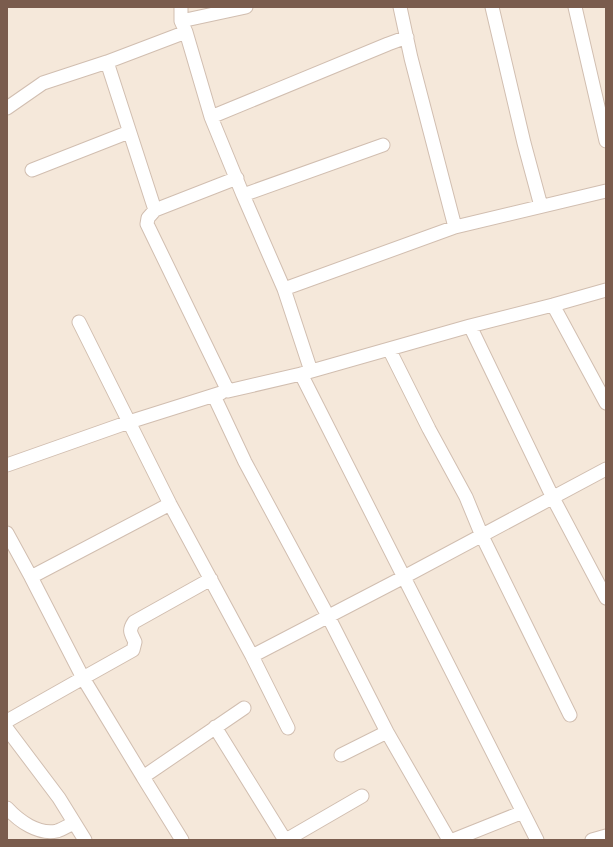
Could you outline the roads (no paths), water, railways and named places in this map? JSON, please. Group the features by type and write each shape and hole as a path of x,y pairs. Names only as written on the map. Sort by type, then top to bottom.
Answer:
{"street":[{"path":"181,7 184,27 212,117 243,195 284,289 306,372 404,577 537,840"},
{"path":"7,108 43,82 107,62 184,27 246,7"},
{"path":"400,7 455,227"},
{"path":"492,7 524,143 541,206"},
{"path":"575,7 606,141"},
{"path":"212,117 388,44 407,38"},
{"path":"107,62 155,210"},
{"path":"32,170 129,132"},
{"path":"243,195 383,145"},
{"path":"228,391 147,224 148,218 155,210 236,178"},
{"path":"284,289 455,227 606,191"},
{"path":"7,465 130,422 228,391 306,372 606,290"},
{"path":"553,305 606,403"},
{"path":"79,322 170,504 252,656 288,728"},
{"path":"470,326 553,498 606,598"},
{"path":"389,349 429,429 466,497 482,536 570,715"},
{"path":"214,396 245,462 328,616 387,732 449,840"},
{"path":"252,656 482,536 606,469"},
{"path":"31,577 170,504"},
{"path":"7,533 83,678 182,840"},
{"path":"7,720 133,650 135,642 130,632 130,627 134,622 211,579"},
{"path":"143,777 244,708"},
{"path":"215,727 286,840 362,796"},
{"path":"7,729 59,798 85,840"},
{"path":"341,755 387,732"},
{"path":"7,808 22,823 42,830 56,831 74,823"},
{"path":"453,840 523,812"},
{"path":"592,840 606,836"}]}
